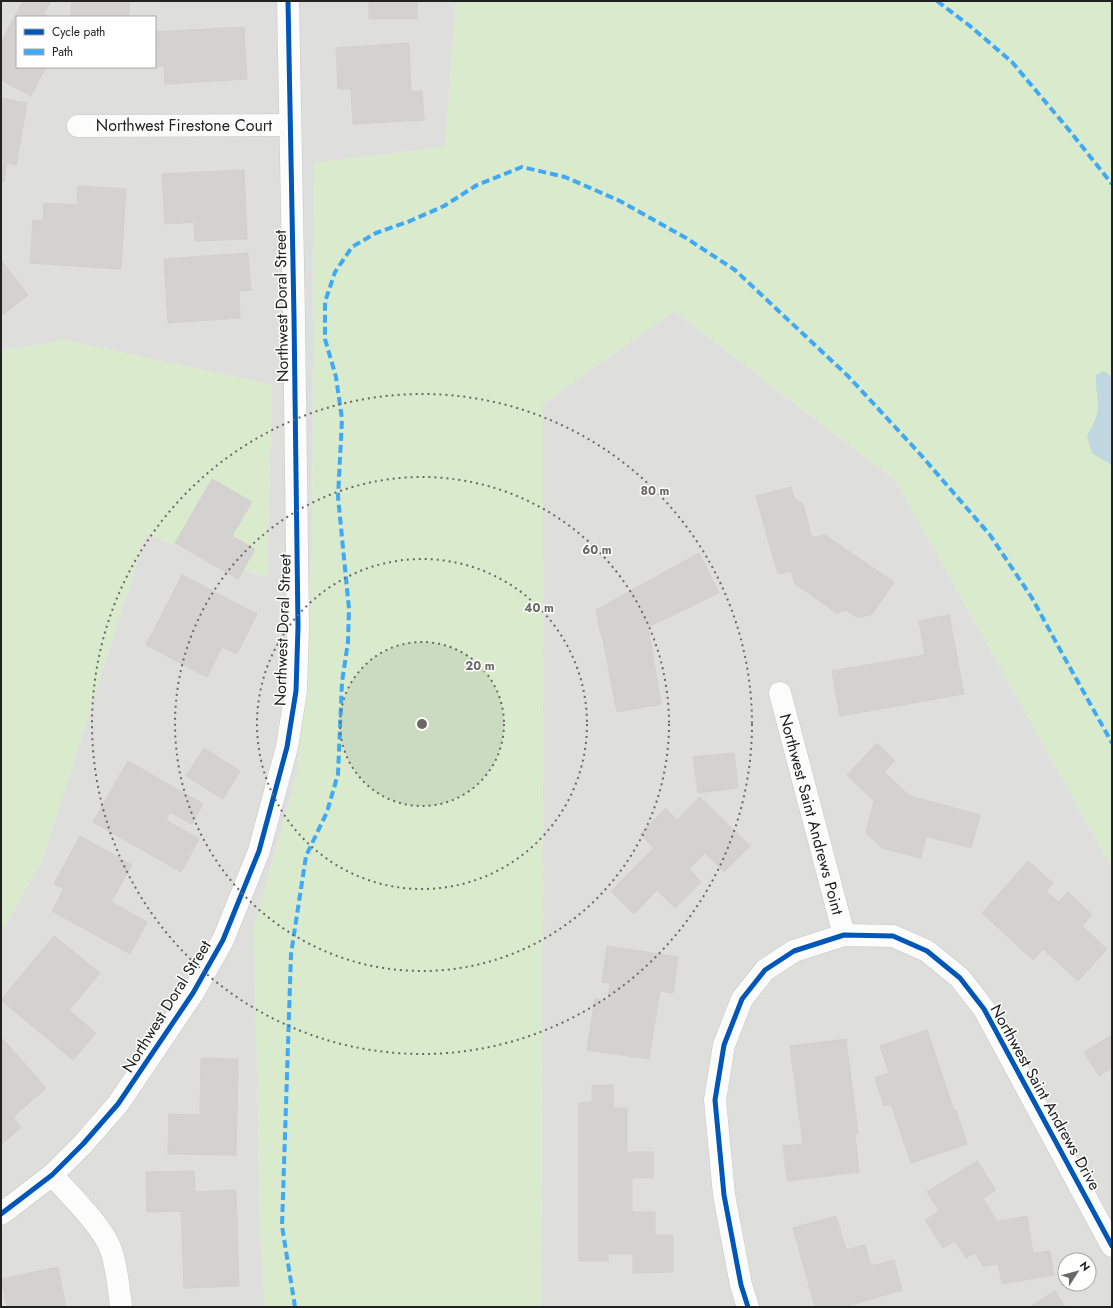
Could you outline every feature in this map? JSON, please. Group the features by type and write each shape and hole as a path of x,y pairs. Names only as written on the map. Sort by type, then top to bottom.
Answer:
{"street":[{"name":"Northwest Doral Street","path":"1,1214 52,1175 83,1144 118,1104 193,993 223,940 259,851 287,747 296,691 298,627 288,1"},
{"name":"Northwest Firestone Court","path":"78,126 290,125"},
{"name":"Northwest Saint Andrews Point","path":"780,693 844,935"},
{"name":"Northwest Saint Andrews Drive","path":"748,1307 741,1284 724,1195 715,1108 724,1045 742,1000 765,970 794,951 844,935 893,936 927,951 960,978 984,1009 1112,1246"},
{"path":"52,1175 98,1228 110,1248 117,1273 121,1307"}],"shaded area":[{"path":"1,1 456,1 445,147 314,163 312,550 298,770 254,926 260,1227 265,1307 1,1307 1,931 42,861 146,534 267,578 272,385 64,340 1,351"},
{"path":"674,311 896,481 1112,868 1112,1307 542,1307 543,404"}],"green space":[{"path":"456,1 1112,1 1112,868 896,481 674,311 543,404 542,1307 265,1307 260,1227 254,926 298,770 312,549 314,163 445,147"},
{"path":"64,340 272,385 267,578 146,534 42,861 1,931 1,351"}],"water":[{"path":"1104,371 1112,377 1112,465 1092,453 1087,436 1098,410 1096,375"}],"building":[{"path":"23,1 51,1 44,14 47,16 16,16 16,68 45,68 31,96 1,80 1,43"},
{"path":"72,1 129,1 129,16 71,16"},
{"path":"369,1 417,1 417,19 369,19"},
{"path":"244,27 247,79 165,84 164,66 156,67 156,32"},
{"path":"409,43 411,92 422,91 424,120 353,124 351,89 338,89 336,48"},
{"path":"1,98 27,103 16,165 7,163 4,182 1,181"},
{"path":"244,170 247,239 195,241 194,222 165,224 162,174"},
{"path":"78,186 126,189 121,269 30,263 33,220 43,221 44,203 77,205"},
{"path":"248,253 251,290 239,291 240,318 168,323 164,259"},
{"path":"1,260 28,295 1,316"},
{"path":"212,479 252,502 232,536 255,549 238,579 175,543"},
{"path":"791,487 794,498 803,504 812,538 825,535 894,582 872,614 858,618 846,610 837,613 795,584 791,571 778,574 756,496"},
{"path":"699,553 719,593 648,627 661,704 617,712 596,610"},
{"path":"182,575 257,614 237,654 222,647 207,677 146,645"},
{"path":"949,615 964,694 840,716 832,671 925,655 919,621"},
{"path":"877,743 895,761 884,772 910,796 980,815 971,848 926,836 921,858 882,848 866,833 874,801 847,775"},
{"path":"204,748 240,771 223,799 186,776"},
{"path":"734,753 738,788 698,793 693,757"},
{"path":"128,761 203,804 192,824 170,812 166,820 199,839 181,872 93,822"},
{"path":"700,797 750,846 724,872 705,853 689,869 701,882 675,908 657,890 634,914 611,891 654,848 640,834 666,808 677,820"},
{"path":"80,836 132,865 111,902 147,922 130,954 52,911 64,889 54,884"},
{"path":"1028,861 1053,883 1046,891 1058,902 1068,892 1092,915 1082,926 1107,949 1078,981 1043,949 1033,960 982,913"},
{"path":"54,936 100,973 69,1010 96,1033 73,1060 1,1000"},
{"path":"607,946 678,957 673,993 660,991 649,1059 587,1050 595,999 608,1001 610,983 602,982"},
{"path":"927,1030 954,1111 956,1110 967,1144 911,1163 891,1104 884,1106 875,1078 889,1073 880,1046"},
{"path":"1112,1035 1112,1068 1099,1076 1084,1052"},
{"path":"1,1037 46,1088 13,1117 21,1127 1,1145"},
{"path":"846,1039 858,1134 855,1134 859,1172 787,1181 783,1146 803,1144 790,1046"},
{"path":"201,1058 238,1059 236,1155 168,1154 169,1114 200,1115"},
{"path":"592,1085 613,1085 613,1108 627,1108 627,1152 653,1152 653,1178 632,1178 632,1212 655,1212 655,1235 673,1235 673,1272 633,1273 633,1254 608,1254 608,1261 579,1261 579,1103 592,1102"},
{"path":"977,1161 996,1190 983,1198 997,1221 1027,1216 1033,1253 1050,1251 1054,1275 1002,1284 998,1264 983,1266 975,1253 966,1258 955,1241 943,1248 925,1220 939,1211 927,1192"},
{"path":"194,1171 195,1192 236,1190 239,1286 184,1288 181,1211 147,1212 146,1172"},
{"path":"836,1216 846,1250 865,1245 871,1266 894,1260 902,1290 844,1307 815,1307 793,1228"},
{"path":"58,1267 66,1307 7,1307 1,1279"},
{"path":"1055,1291 1065,1307 1030,1307"}],"marked path":[{"path":"937,1 970,26 1012,62 1112,184"},
{"path":"295,1307 282,1226 291,954 306,856 327,812 338,774 342,682 348,642 349,609 338,497 342,419 336,377 325,339 325,302 335,272 352,247 376,233 410,221 444,206 477,185 522,167 565,177 620,201 686,238 735,270 848,376 920,454 990,535 1032,598 1112,743"}],"cycle path":[{"path":"1,1214 52,1175 83,1144 118,1104 193,993 223,940 259,851 287,747 296,691 298,627 288,1"},
{"path":"748,1307 741,1285 724,1195 715,1100 724,1045 742,999 765,970 794,951 844,935 893,936 927,951 960,978 984,1009 1112,1246"}]}
